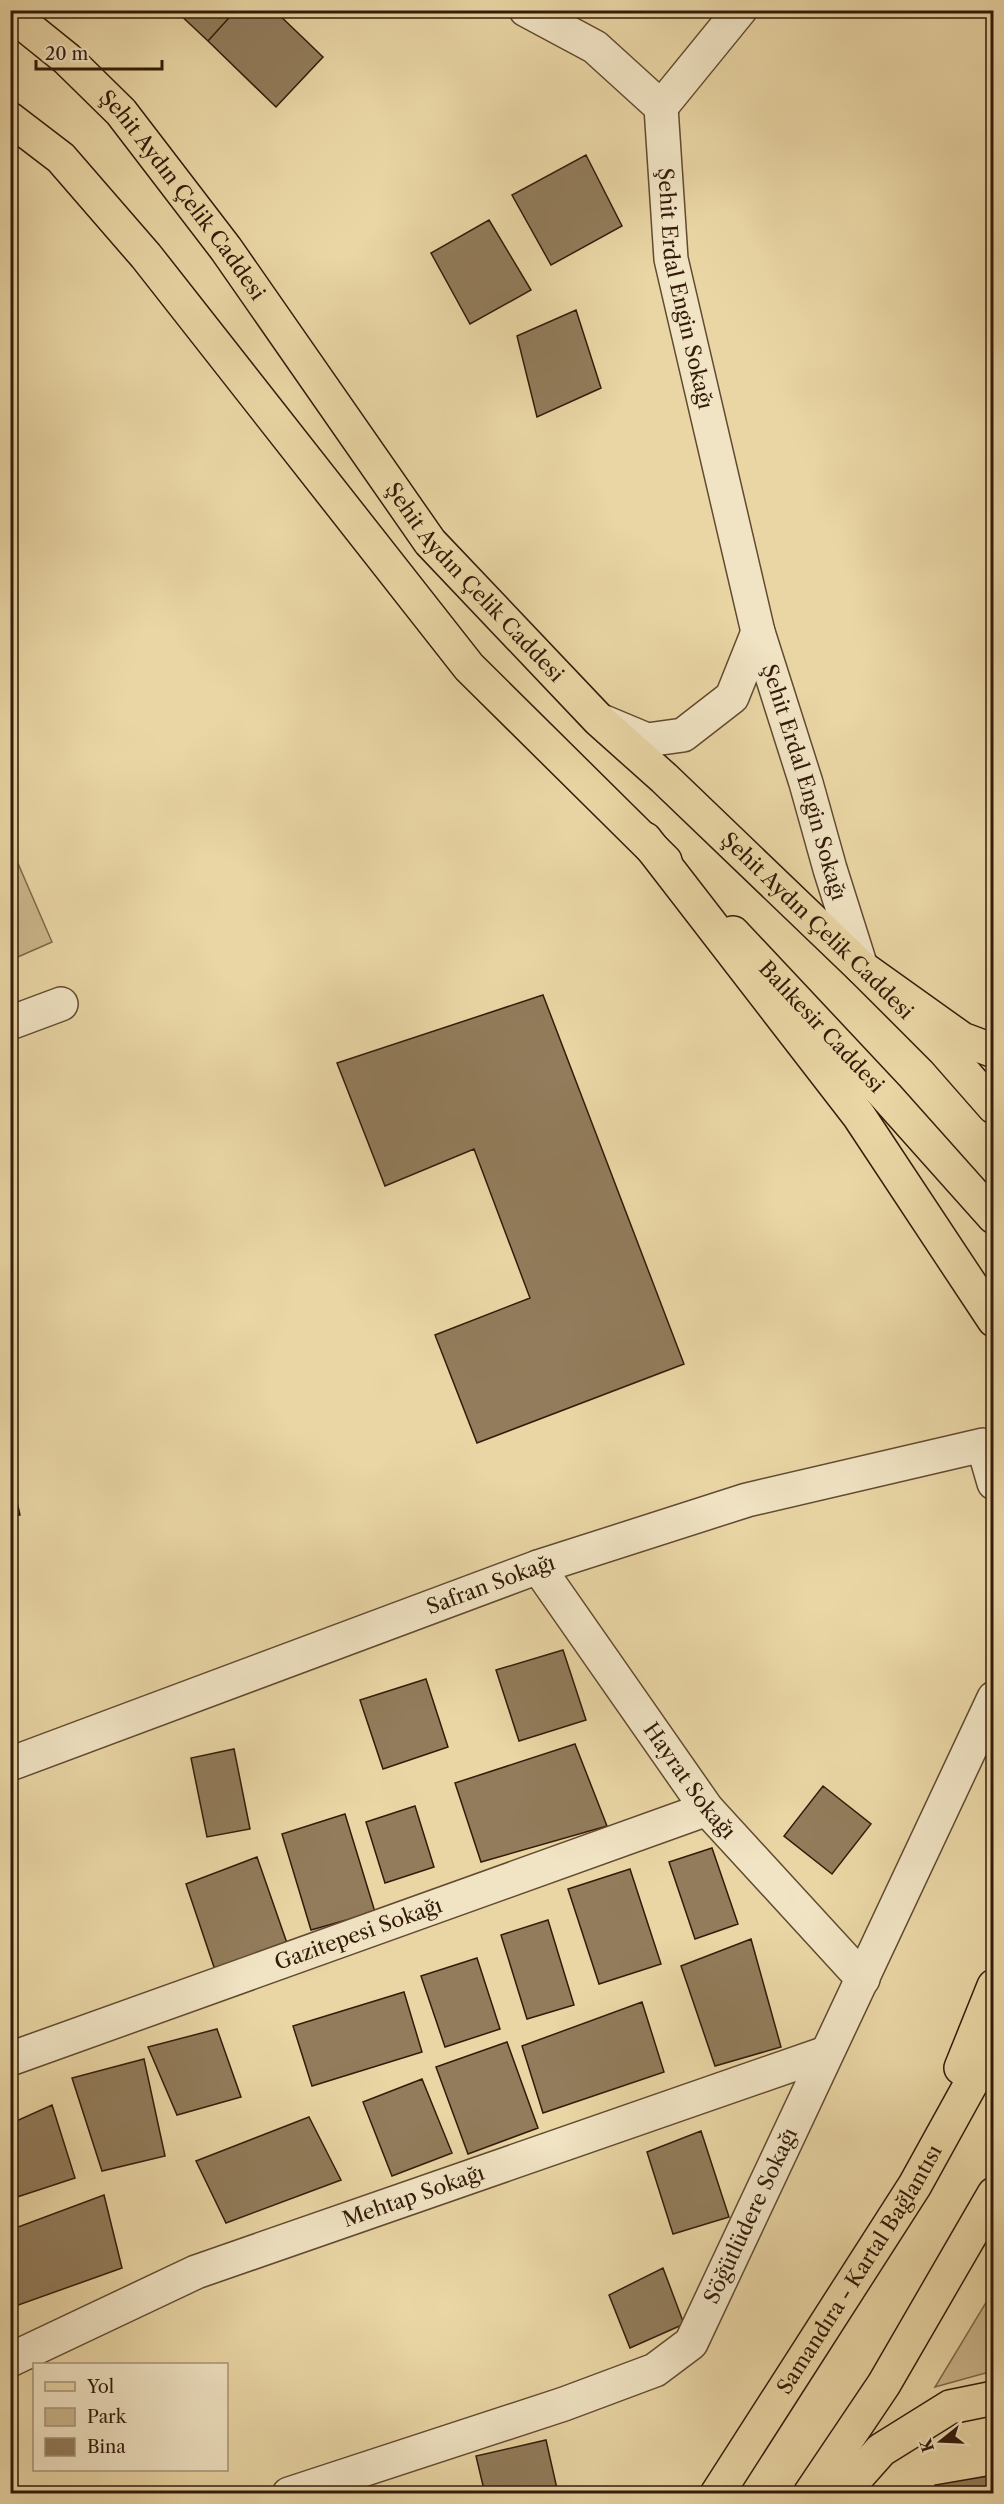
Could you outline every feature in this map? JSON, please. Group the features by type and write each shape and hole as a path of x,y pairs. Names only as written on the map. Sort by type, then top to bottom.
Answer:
{"main road":[{"name":"Şehit Aydın Çelik Caddesi","path":"10,13 67,58 121,112 225,249 430,542 599,720 664,778 861,967 944,1050 993,1107"},
{"path":"10,119 61,158 147,256 469,667 645,839 859,1116 993,1320"},
{"name":"Balıkesir Caddesi","path":"645,839 886,1096 993,1217"},
{"path":"861,967 962,1039 993,1051"},
{"path":"915,2185 993,1986"},
{"name":"Samandıra - Kartal Bağlantısı","path":"717,2493 915,2185 993,2042"},
{"path":"810,2493 884,2384 993,2194"},
{"path":"842,2493 881,2450 950,2407 993,2398"}],"street":[{"path":"23,10 67,58"},
{"path":"526,10 595,47 661,107 740,10"},
{"name":"Şehit Erdal Engin Sokağı","path":"661,107 671,259 758,632 861,967"},
{"name":"Şehit Erdal Engin Sokağı","path":"599,720 647,740 683,735 732,696 758,632"},
{"path":"10,1023 61,1004"},
{"name":"Safran Sokağı","path":"10,1764 538,1567 747,1500 983,1444 993,1483"},
{"name":"Hayrat Sokağı","path":"538,1567 707,1809 863,1979"},
{"name":"Söğütlüdere Sokağı","path":"289,2493 564,2404 656,2370 691,2343 993,1698"},
{"name":"Gazitepesi Sokağı","path":"10,2059 707,1809"},
{"name":"Mehtap Sokağı","path":"10,2360 196,2272 826,2053"}],"green space":[{"path":"10,845 52,942 11,960 10,960"},
{"path":"993,2290 993,2371 935,2387 990,2296"}],"building":[{"path":"175,10 236,10 208,41"},
{"path":"236,10 274,10 323,57 276,107 208,41"},
{"path":"586,155 622,226 551,265 512,195"},
{"path":"489,220 531,290 470,324 431,253"},
{"path":"576,310 601,388 537,417 517,336"},
{"path":"543,995 684,1364 477,1443 435,1335 530,1298 474,1149 385,1186 337,1063"},
{"path":"10,1473 20,1515 10,1517"},
{"path":"563,1650 586,1720 519,1741 496,1670"},
{"path":"426,1679 448,1747 383,1769 360,1700"},
{"path":"575,1744 607,1826 481,1862 455,1783"},
{"path":"234,1749 250,1829 207,1837 191,1758"},
{"path":"823,1786 871,1824 832,1874 784,1836"},
{"path":"415,1806 434,1867 385,1883 366,1822"},
{"path":"345,1814 375,1912 311,1930 282,1834"},
{"path":"712,1848 738,1924 695,1939 669,1862"},
{"path":"257,1857 288,1946 215,1970 186,1884"},
{"path":"630,1869 661,1964 599,1984 568,1889"},
{"path":"548,1920 574,2005 527,2019 501,1935"},
{"path":"751,1939 781,2047 715,2066 681,1966"},
{"path":"477,1958 500,2029 445,2047 421,1976"},
{"path":"404,1992 422,2052 312,2086 293,2026"},
{"path":"642,2002 664,2072 543,2113 522,2046"},
{"path":"217,2029 241,2097 177,2115 148,2047"},
{"path":"507,2042 538,2128 468,2154 436,2067"},
{"path":"144,2059 165,2156 102,2171 72,2078"},
{"path":"422,2079 452,2153 392,2176 363,2102"},
{"path":"52,2105 75,2178 17,2197 10,2184 10,2132 14,2122"},
{"path":"309,2117 341,2180 226,2223 196,2161"},
{"path":"701,2131 729,2217 673,2234 647,2152"},
{"path":"104,2195 122,2268 10,2308 10,2230"},
{"path":"663,2268 684,2324 630,2348 609,2295"},
{"path":"546,2440 558,2493 485,2494 476,2456"},
{"path":"994,2475 994,2494 937,2494 935,2485"}]}
